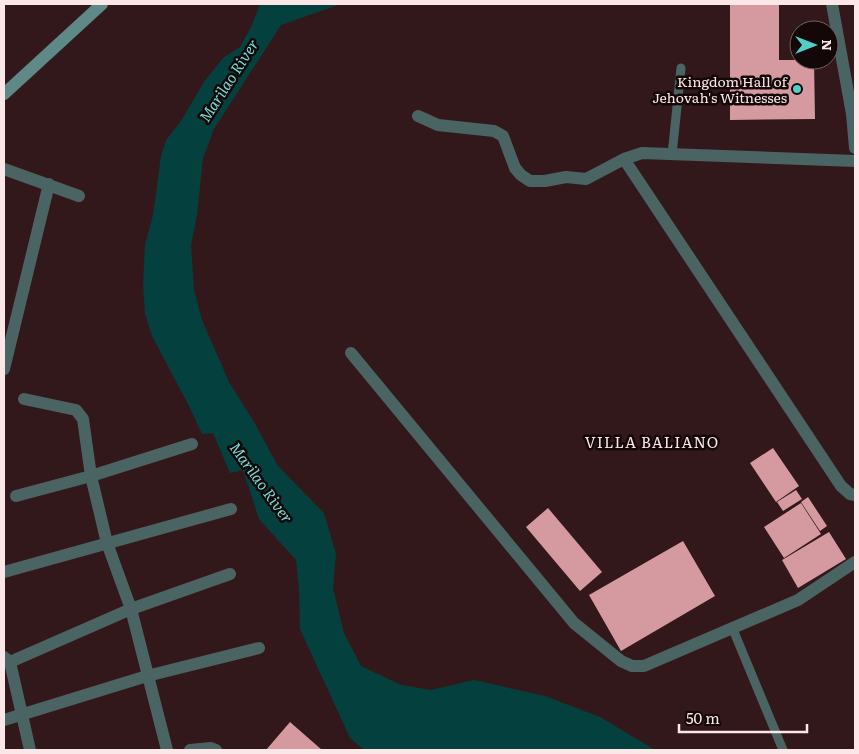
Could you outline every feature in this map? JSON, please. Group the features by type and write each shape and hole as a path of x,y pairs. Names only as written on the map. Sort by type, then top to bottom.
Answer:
{"main road":[{"path":"4,94 102,4"}],"street":[{"path":"832,4 853,114 855,148"},
{"path":"418,116 438,125 494,131 503,136 515,168 530,181 545,181 566,177 586,179 624,159 642,153 855,161"},
{"path":"624,159 840,486 850,494 855,495"},
{"path":"4,169 79,196"},
{"path":"4,369 49,184"},
{"path":"351,353 574,622 621,661 632,666 644,666 798,600 855,562"},
{"path":"24,399 76,410 83,419 91,476 107,543 131,609 167,750"},
{"path":"16,496 91,476 192,444"},
{"path":"4,572 231,509"},
{"path":"30,750 7,659 131,609 230,574"},
{"path":"4,720 147,676 259,648"},
{"path":"190,750 211,748 216,750"}],"lane":[{"path":"672,155 681,68"},
{"path":"732,627 783,750"}],"water":[{"name":"Marilao River","path":"260,4 341,4 281,25 214,129 203,158 197,216 191,245 194,290 202,320 229,382 278,466 324,513 336,554 333,588 344,633 361,666 401,685 431,690 474,680 545,696 600,717 655,750 364,750 350,738 300,629 296,560 259,519 243,470 230,473 213,433 202,434 152,336 145,314 143,284 145,245 153,215 161,156 166,140 181,121 204,82 223,58 240,47 252,25"}],"building":[{"path":"730,4 779,4 779,60 789,60 789,70 814,70 815,119 730,120"},
{"path":"773,448 799,486 776,502 750,463"},
{"path":"796,490 802,499 783,511 777,502"},
{"path":"808,497 827,526 820,531 801,502"},
{"path":"801,503 821,534 784,558 764,527"},
{"path":"548,508 602,572 580,591 526,527"},
{"path":"829,532 846,559 798,588 782,560"},
{"path":"683,541 715,596 621,651 589,595"},
{"path":"290,722 322,750 266,750"}],"place":[{"name":"Kingdom Hall of Jehovah's Witnesses","path":"797,89"}],"district":[{"name":"VILLA BALIANO","path":"652,441"}]}
